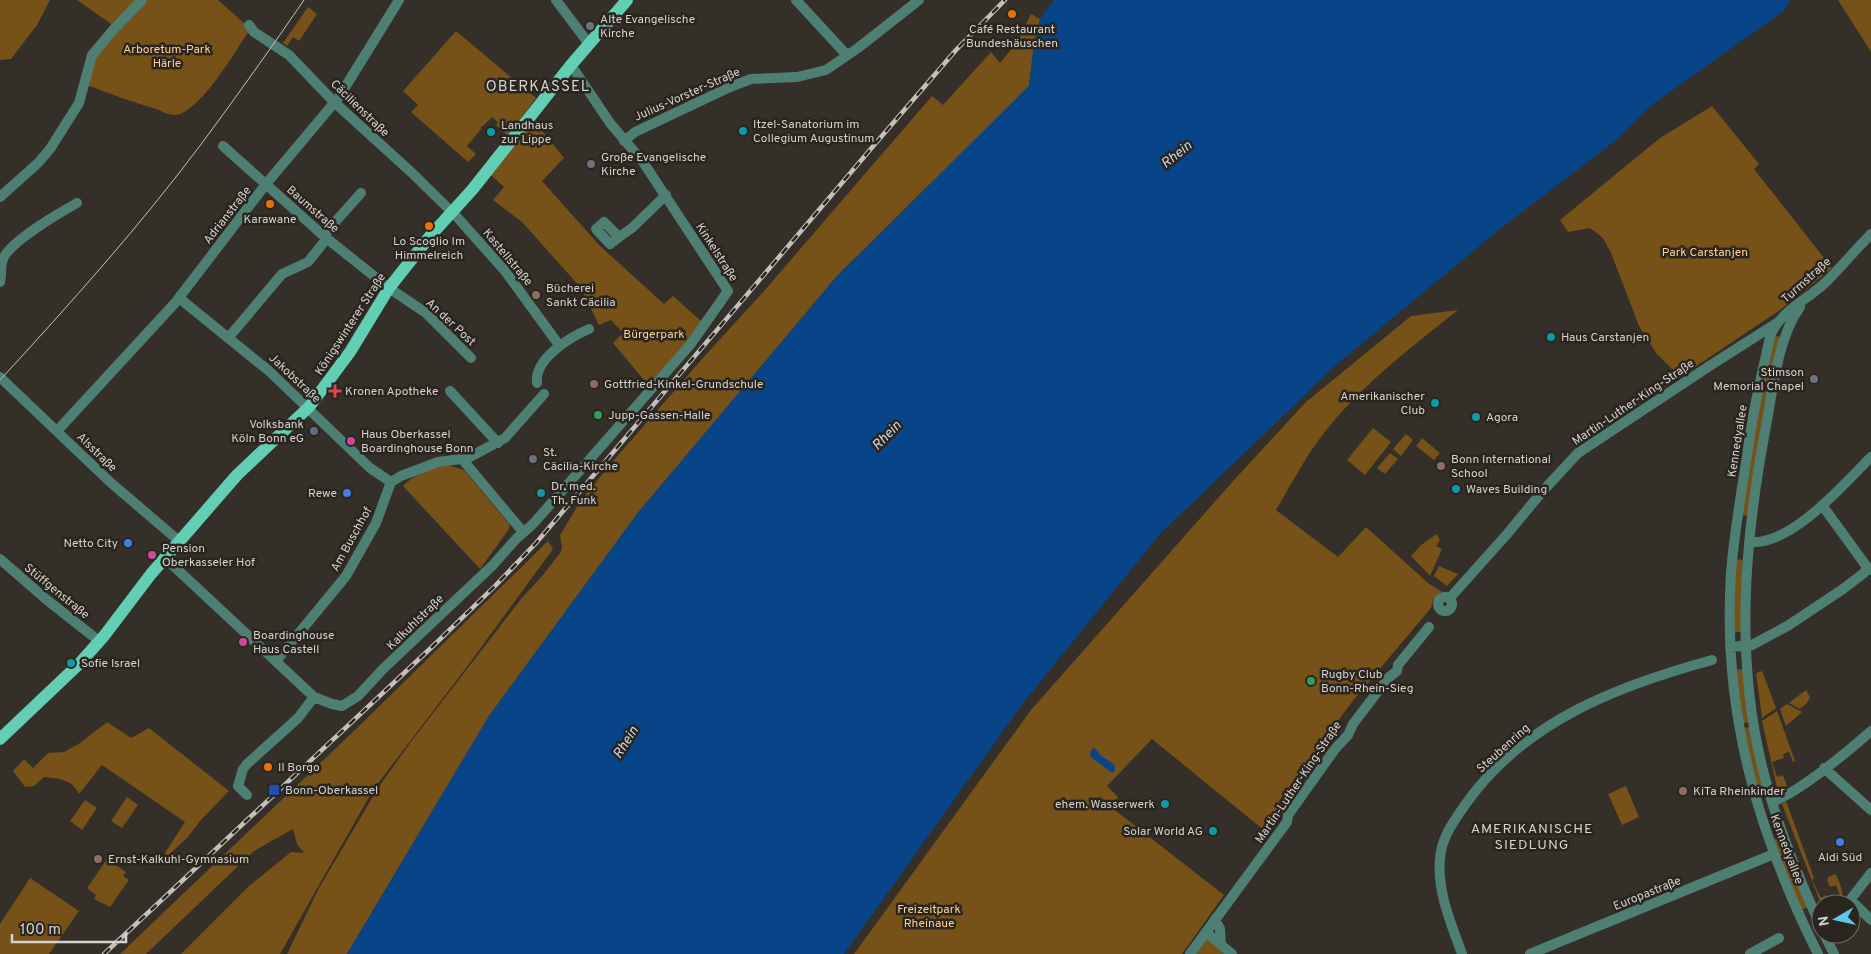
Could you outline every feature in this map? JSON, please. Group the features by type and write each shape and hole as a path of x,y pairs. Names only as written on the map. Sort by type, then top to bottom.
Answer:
{"main road":[{"name":"Königswinterer Straße","path":"0,739 79,664 179,541 236,475 309,407 350,352 389,288 451,212 488,171 571,65 627,0"}],"street":[{"path":"0,197 38,163 50,149 79,103 92,55 142,0"},
{"name":"Adrianstraße","path":"57,431 180,296 266,184 334,102 360,66 382,24 399,0"},
{"path":"556,0 590,44"},
{"path":"796,0 848,54"},
{"name":"Julius-Vorster-Straße","path":"624,141 635,132 751,79 797,77 826,70 919,0"},
{"name":"Cäcilienstraße","path":"249,25 254,32 289,55 334,102 451,212"},
{"name":"Kinkelstraße","path":"523,532 533,524 690,345 728,291 666,195 643,162 624,141 571,65"},
{"name":"Baumstraße","path":"223,146 326,237 389,288"},
{"path":"229,337 282,274 308,262 326,237 328,230 361,193"},
{"path":"619,238 666,195"},
{"path":"0,282 1,266 5,254 22,239 77,203"},
{"name":"Kastellstraße","path":"451,212 505,271 559,345"},
{"name":"Turmstraße","path":"1777,324 1828,281 1871,234"},
{"name":"An der Post","path":"389,288 426,313 471,358"},
{"name":"Jakobstraße","path":"180,296 184,302 269,370 370,468 390,482"},
{"name":"Kennedyallee","path":"1809,297 1799,308 1786,334 1764,433 1749,538 1745,587 1745,646 1748,691 1757,742 1772,802 1788,850 1811,903"},
{"name":"Martin-Luther-King-Straße","path":"1449,599 1508,533 1541,492 1578,453 1706,368 1777,324 1792,320"},
{"path":"1777,324 1785,328 1786,334"},
{"name":"Kennedyallee","path":"1777,324 1771,336 1759,387 1735,532 1730,612 1730,647 1736,712 1741,741 1759,812 1774,854 1808,935 1818,954"},
{"path":"537,383 537,372 559,345 589,329"},
{"name":"Alsstraße","path":"0,377 117,488 179,541"},
{"path":"450,391 498,443"},
{"path":"390,482 438,462 462,459 498,443 505,438 544,394"},
{"path":"1735,532 1758,543 1785,533 1822,505 1871,457"},
{"path":"462,459 523,532"},
{"name":"Am Buschhof","path":"276,661 346,576 376,523 390,482"},
{"path":"1730,647 1752,645 1774,633 1817,607 1869,568 1822,505"},
{"name":"Kalkuhlstraße","path":"165,558 314,698 342,706 358,696 389,663 493,565 523,532"},
{"path":"1733,552 1748,553"},
{"name":"Stüffgenstraße","path":"0,559 47,600 99,641"},
{"name":"Martin-Luther-King-Straße","path":"1190,954 1287,822 1288,815 1335,749 1348,735 1353,724 1388,678 1397,671 1398,665 1429,627"},
{"name":"Steubenring","path":"1462,954 1441,892 1440,858 1442,844 1453,823 1483,782 1495,769 1533,737 1554,722 1580,708 1633,684 1712,660"},
{"path":"1732,663 1746,662"},
{"path":"247,795 238,786 243,769 298,718 314,698"},
{"path":"1772,802 1792,791 1871,731"},
{"path":"1824,768 1871,810"},
{"name":"Kennedyallee","path":"1756,801 1772,802"},
{"name":"Kennedyallee","path":"1759,812 1772,802"},
{"name":"Europastraße","path":"1530,954 1774,854"},
{"path":"1855,894 1871,873"},
{"path":"1861,912 1871,920"},
{"path":"1215,919 1220,929 1221,944"},
{"path":"1803,923 1811,923"},
{"path":"1206,932 1232,954"},
{"path":"1808,935 1811,932"},
{"path":"1750,954 1779,938"}],"green space":[{"path":"0,0 50,0 37,25 11,59 0,60"},
{"name":"Arboretum-Park Härle","path":"77,0 139,0 114,26"},
{"name":"Arboretum-Park Härle","path":"148,0 218,0 247,26 249,31 205,93 194,105 184,112 174,115 87,85 96,54"},
{"path":"1838,0 1871,0 1871,52"},
{"path":"308,7 317,14 299,41 293,37 287,46 283,43"},
{"path":"1031,14 1040,19 1034,44 1029,86 837,276 637,514 489,716 347,954 287,954 319,888 378,788 410,743 521,599 561,552 560,535 580,502 614,460 764,291 932,96 943,105 991,52 1000,63 1018,41"},
{"path":"456,31 536,98 508,136 496,125 498,122 492,117 481,126 481,129 467,146 476,154 468,162 411,112 418,105 403,91"},
{"name":"Park Carstanjen","path":"1712,106 1759,164 1754,169 1832,268 1780,310 1680,377 1656,353 1639,326 1611,253 1603,238 1590,228 1568,232 1560,220 1660,138"},
{"name":"Bürgerpark","path":"534,121 564,158 542,181 600,246 664,304 673,296 703,323 649,386 613,343 623,333 611,320 599,325 581,288 522,222 493,200 504,187 491,175"},
{"name":"Freizeitpark Rheinaue","path":"1458,310 1384,371 1349,404 1312,449 1276,510 1338,557 1366,527 1428,583 1442,592 1433,600 1431,608 1352,702 1279,801 1280,808 1265,831 1152,739 1107,786 1118,797 1111,807 1224,895 1182,954 854,954 1031,710 1234,480 1306,402 1411,316"},
{"path":"1776,336 1780,337 1770,388 1762,386 1773,341"},
{"path":"1761,390 1769,392 1749,516 1741,515"},
{"path":"1373,428 1391,442 1365,475 1347,460"},
{"path":"1406,434 1413,440 1401,456 1393,449"},
{"path":"1422,438 1440,453 1434,460 1416,446"},
{"path":"1390,453 1398,459 1385,474 1377,468"},
{"path":"448,465 464,470 510,525 480,569 403,486 412,478 424,472"},
{"path":"1437,534 1440,540 1436,546 1442,549 1430,576 1411,556 1421,545"},
{"path":"548,541 553,549 469,664 373,790 280,954 181,954 248,887 291,852 304,853 297,844 293,829 254,851 146,954 120,954 356,729"},
{"path":"1739,559 1743,561 1741,632 1736,632 1733,635 1736,561"},
{"path":"1439,566 1458,574 1447,586 1434,576"},
{"path":"1739,669 1743,670 1749,722 1742,724 1736,671"},
{"path":"1762,671 1776,708 1762,718 1756,673"},
{"path":"1806,690 1810,697 1807,703 1800,709 1789,703"},
{"path":"1787,704 1802,712 1786,726 1780,709"},
{"path":"1777,711 1795,761 1793,762 1789,752 1783,754 1784,758 1772,762 1777,777 1783,775 1787,786 1778,792 1762,721"},
{"path":"107,722 131,738 149,728 229,791 200,821 188,837 156,867 185,822 102,765 79,794 73,785 55,778 44,777 34,786 25,787 13,771 24,759 33,768 48,753 64,752 80,743"},
{"path":"1750,727 1764,793 1761,795 1759,794 1743,728"},
{"path":"1626,786 1639,817 1622,825 1608,794"},
{"path":"127,797 138,805 122,828 111,821"},
{"path":"85,800 97,808 82,830 70,821"},
{"path":"1786,801 1814,878 1812,880 1819,894 1817,894 1782,804"},
{"path":"1780,837 1808,907 1801,910 1773,840"},
{"path":"107,859 126,872 123,876 129,880 110,907 94,899 96,895 87,888"},
{"path":"1836,874 1842,888 1842,894 1839,894 1836,885 1830,887 1827,880 1828,877"},
{"path":"30,878 79,911 49,954 0,954 0,924"},
{"path":"1206,937 1225,954 1194,954"}],"water":[{"name":"Rhein","path":"1054,0 1790,0 1785,10 1653,104 1615,141 1501,228 1335,366 1160,534 1023,703 844,954 347,954 489,716 637,514 837,276 1029,86 1034,44 1040,19"},
{"path":"1093,748 1113,764 1115,770 1112,773 1091,757 1090,753"}],"tram line":[{"path":"0,380 154,204 254,72 304,0"}],"railway":[{"path":"104,954 434,645 536,543 956,50 1005,0"}],"place":[{"name":"Café Restaurant Bundeshäuschen","path":"1012,14"},
{"name":"Alte Evangelische Kirche","path":"590,26"},
{"name":"Itzel-Sanatorium im Collegium Augustinum","path":"743,131"},
{"name":"Landhaus zur Lippe","path":"491,132"},
{"name":"Große Evangelische Kirche","path":"591,164"},
{"name":"Karawane","path":"270,204"},
{"name":"Lo Scoglio Im Himmelreich","path":"429,226"},
{"name":"Bücherei Sankt Cäcilia","path":"536,295"},
{"name":"Haus Carstanjen","path":"1551,337"},
{"name":"Stimson Memorial Chapel","path":"1814,379"},
{"name":"Gottfried-Kinkel-Grundschule","path":"594,384"},
{"name":"Kronen Apotheke","path":"335,391"},
{"name":"Amerikanischer Club","path":"1435,403"},
{"name":"Jupp-Gassen-Halle","path":"598,415"},
{"name":"Agora","path":"1476,417"},
{"name":"Volksbank Köln Bonn eG","path":"314,431"},
{"name":"Haus Oberkassel Boardinghouse Bonn","path":"351,441"},
{"name":"St. Cäcilia-Kirche","path":"533,459"},
{"name":"Bonn International School","path":"1441,466"},
{"name":"Waves Building","path":"1456,489"},
{"name":"Rewe","path":"347,493"},
{"name":"Dr. med. Th. Funk","path":"541,493"},
{"name":"Netto City","path":"128,543"},
{"name":"Pension Oberkasseler Hof","path":"152,555"},
{"name":"Boardinghouse Haus Castell","path":"243,642"},
{"name":"Sofie Israel","path":"71,663"},
{"name":"Rugby Club Bonn-Rhein-Sieg","path":"1311,681"},
{"name":"Il Borgo","path":"268,767"},
{"name":"Bonn-Oberkassel","path":"274,790"},
{"name":"KiTa Rheinkinder","path":"1683,791"},
{"name":"ehem. Wasserwerk","path":"1165,804"},
{"name":"Solar World AG","path":"1213,831"},
{"name":"Aldi Süd","path":"1840,842"},
{"name":"Ernst-Kalkuhl-Gymnasium","path":"98,859"}],"district":[{"name":"OBERKASSEL","path":"538,86"},
{"name":"AMERIKANISCHE SIEDLUNG","path":"1532,836"}]}
